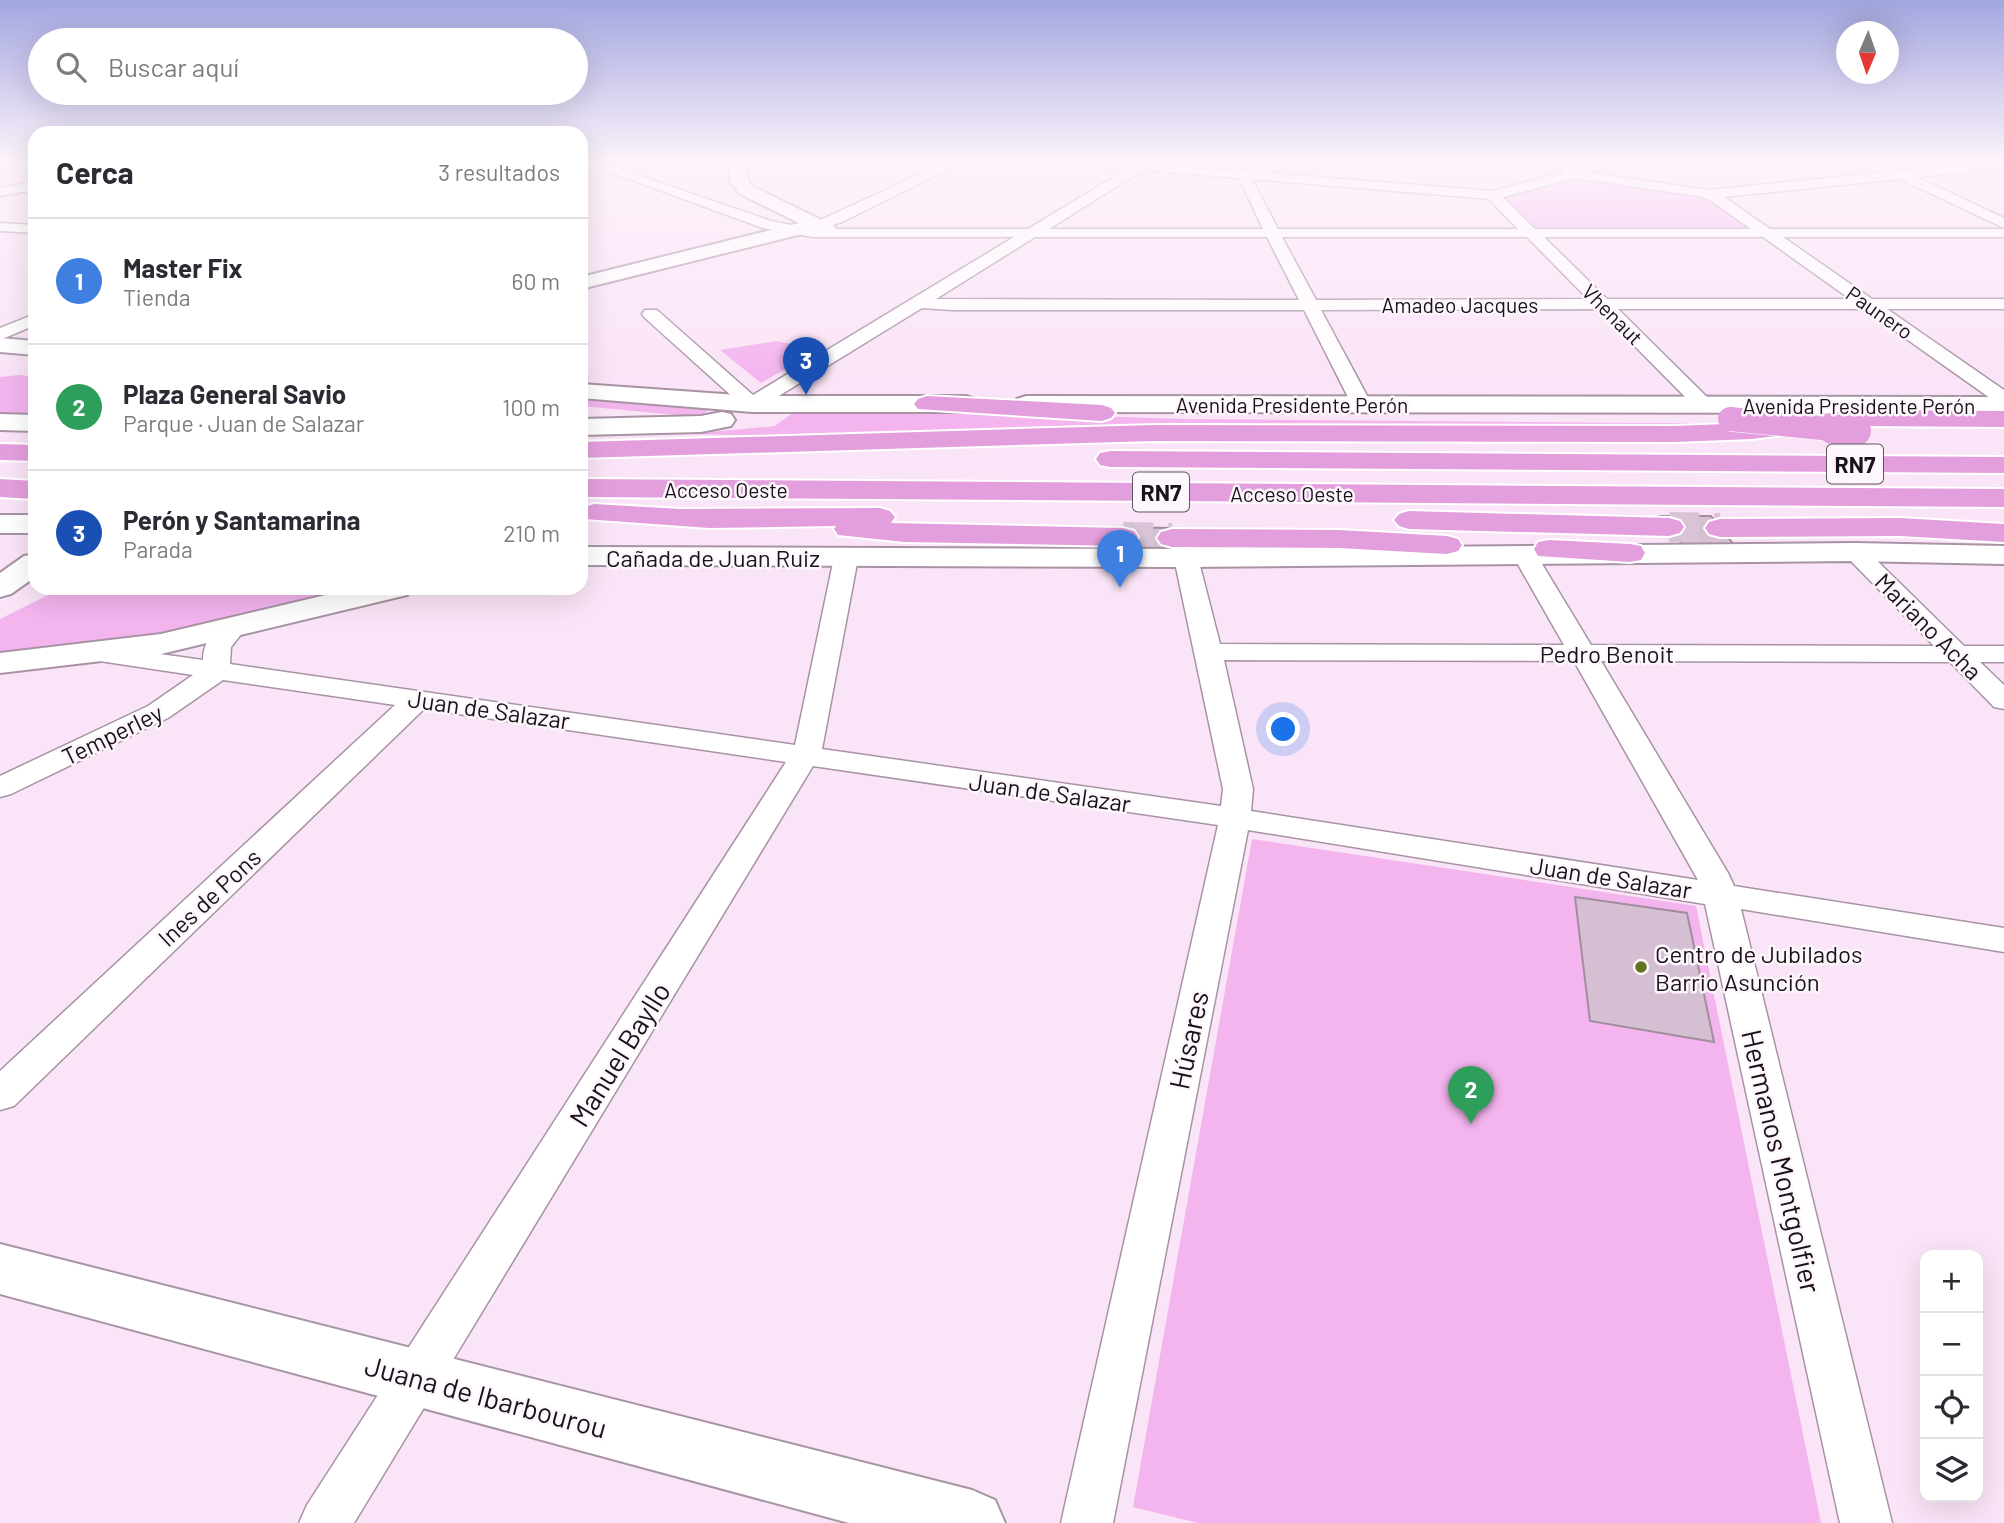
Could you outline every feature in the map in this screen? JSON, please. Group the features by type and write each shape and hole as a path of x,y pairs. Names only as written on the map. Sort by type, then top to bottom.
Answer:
{"highway":[{"path":"927,404 1132,415 1692,417 1921,437 2004,438"},
{"path":"588,450 1154,433 1675,434 1752,431 1854,418 2004,419"},
{"path":"0,452 28,453"},
{"name":"Acceso Oeste","path":"588,456 2004,465"},
{"path":"0,487 28,488"},
{"name":"Acceso Oeste","path":"588,488 2004,498"},
{"path":"588,513 683,517 904,533 1123,537"},
{"path":"683,517 1375,519 1669,527"},
{"path":"1720,528 1900,527 2004,533"},
{"path":"1179,548 1339,539 1630,553"}],"main road":[{"path":"588,281 779,234"},
{"path":"0,345 28,347"},
{"name":"Avenida Presidente Perón","path":"588,392 752,404 2004,405"},
{"path":"588,427 722,420 752,404"},
{"path":"588,414 693,423"},
{"path":"0,422 28,422"},
{"path":"0,524 28,524"},
{"path":"588,537 670,540 846,558 1179,548 1524,554 1855,552 2004,555"},
{"name":"Cañada de Juan Ruiz","path":"588,556 846,558"},
{"path":"0,587 28,568"},
{"path":"0,663 161,644 367,595"},
{"name":"Juana de Ibarbourou","path":"0,1269 972,1523"}],"street":[{"path":"651,314 752,404 1029,234"},
{"path":"1273,234 1362,405"},
{"name":"Vhenaut","path":"1530,234 1704,405"},
{"name":"Paunero","path":"1766,234 2004,399"},
{"name":"Amadeo Jacques","path":"916,302 952,305 2004,304"},
{"path":"0,335 28,322"},
{"name":"Húsares","path":"1087,1523 1235,818 1238,789 1209,652 1179,548"},
{"name":"Mariano Acha","path":"1855,552 2004,701"},
{"name":"Hermanos Montgolfier","path":"1524,554 1712,873 1720,894 1866,1523"},
{"name":"Manuel Bayllo","path":"324,1523 804,757 811,741 846,558"},
{"path":"218,671 215,654 217,643 233,628"},
{"name":"Pedro Benoit","path":"1209,652 2004,654"},
{"name":"Juan de Salazar","path":"95,653 1235,818 2004,940"},
{"name":"Temperley","path":"0,788 158,712 218,671"},
{"name":"Ines de Pons","path":"0,1095 418,699"}],"shaded area":[{"path":"777,341 817,350 761,383 720,350"},
{"path":"28,376 28,416 0,415 0,377"},
{"path":"588,397 711,408 702,415 588,407"},
{"path":"794,412 1001,413 1184,419 1754,424 1749,427 1179,423 1017,433 814,437 688,434 775,426"},
{"path":"48,595 347,595 196,635 0,660 0,619"},
{"path":"1252,839 1696,906 1821,1523 1198,1523 1133,1507"}],"building":[{"path":"1661,516 1711,516 1734,545 1682,544"},
{"path":"1123,527 1171,528 1174,550 1124,549"},
{"name":"Centro de Jubilados Barrio Asunción","path":"1575,897 1687,913 1714,1042 1590,1021"}],"tunnel":[{"path":"1669,527 1720,528"},
{"path":"1123,537 1172,538"}],"place":[{"name":"Perón y Santamarina","path":"806,395"},
{"name":"Master Fix","path":"1120,588"},
{"name":"Centro de Jubilados Barrio Asunción","path":"1641,967"},
{"name":"Plaza General Savio","path":"1471,1124"}]}
